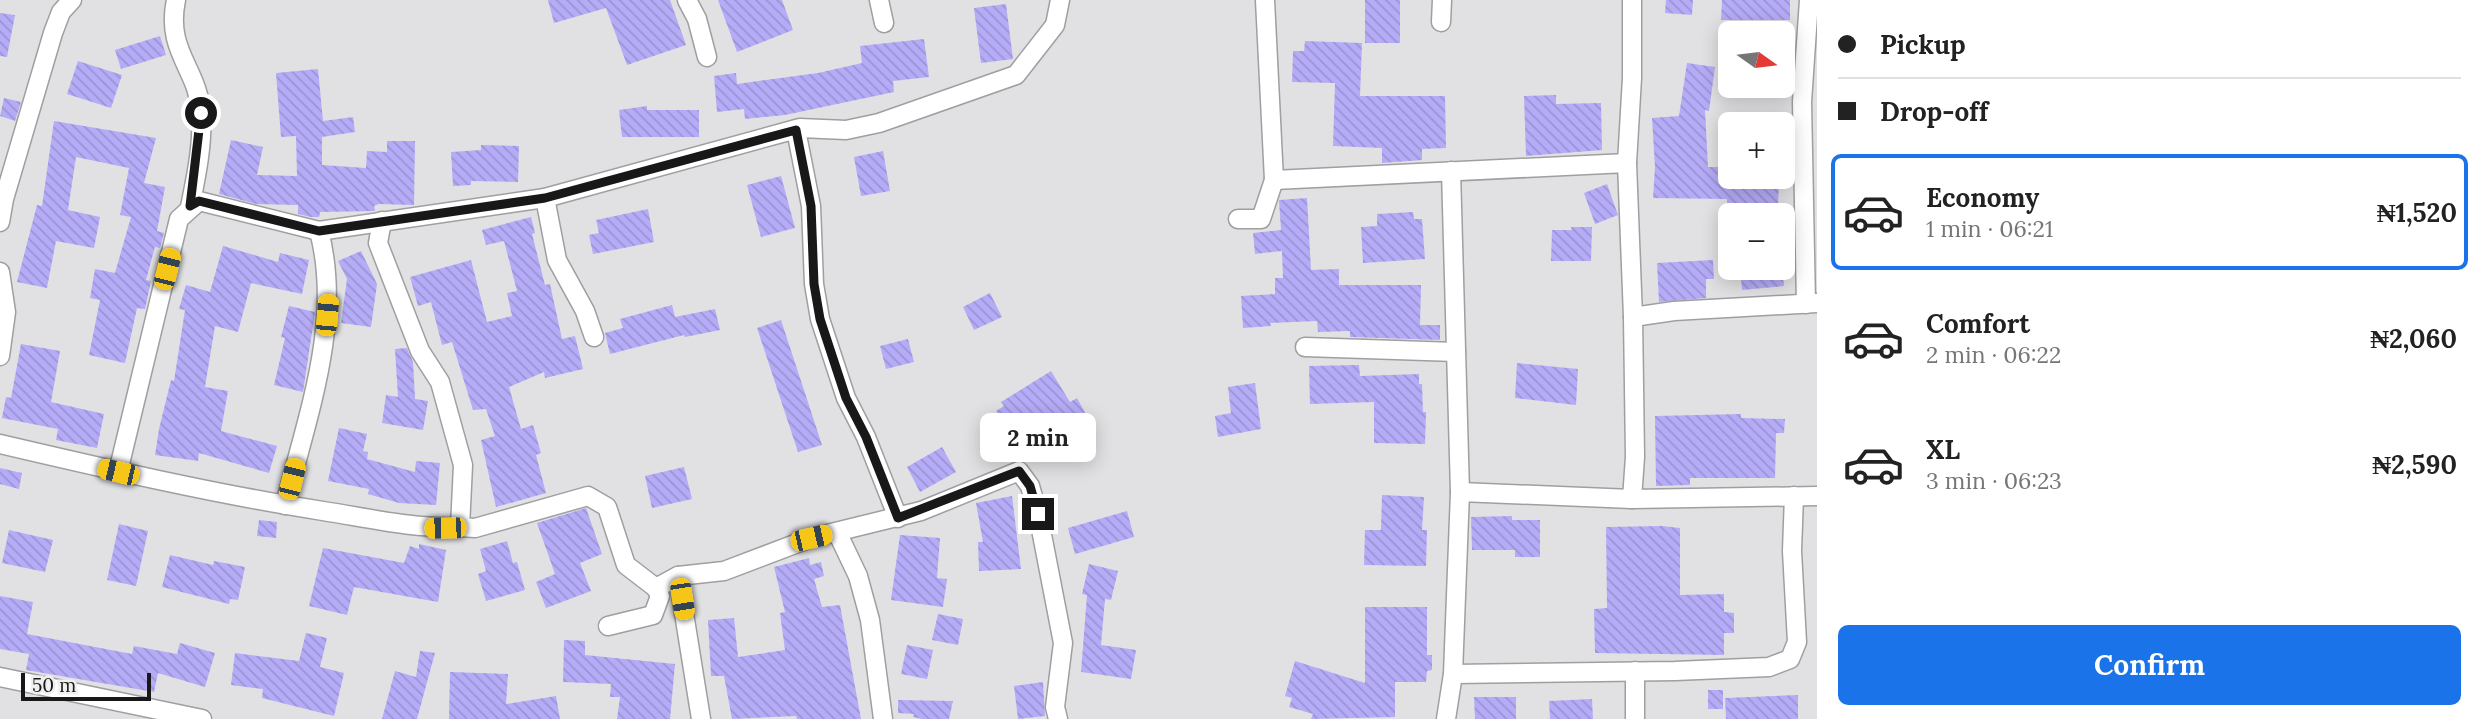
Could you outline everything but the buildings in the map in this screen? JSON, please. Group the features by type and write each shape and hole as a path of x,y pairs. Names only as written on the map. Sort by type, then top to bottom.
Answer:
{"street":[{"path":"0,222 53,33 61,12 72,0"},
{"path":"176,0 172,34 193,83 201,113 190,206"},
{"path":"688,0 697,19 707,57"},
{"path":"878,0 884,23"},
{"path":"118,472 180,219 190,206 199,201 319,231 545,198 796,130 846,130 879,123 1016,75 1055,25 1060,0"},
{"path":"1238,219 1261,219 1274,180 1265,0"},
{"path":"1441,22 1442,0"},
{"path":"1632,0 1632,78 1627,163 1633,317 1635,457 1632,499"},
{"path":"1633,317 1674,311 1812,304 1802,102 1810,0"},
{"path":"796,130 811,206 814,284 820,319 846,398 866,437 898,518"},
{"path":"1274,180 1627,163"},
{"path":"1446,719 1453,674 1460,492 1451,171"},
{"path":"545,198 557,260 585,311 594,337"},
{"path":"382,221 378,243 420,351 440,382 463,465 460,527"},
{"path":"285,505 325,335 329,295 327,262 319,231"},
{"path":"0,271 6,312 0,356"},
{"path":"1305,347 1456,352"},
{"path":"0,444 118,472 285,505 431,528 475,528 588,496 607,507 626,565 656,588 660,596 653,615 608,626"},
{"path":"656,588 678,576 724,571 790,544 898,518 1019,471 1030,486 1038,514 1063,643 1055,707 1058,719"},
{"path":"1460,492 1632,499 1817,496"},
{"path":"1453,674 1543,675 1769,667 1790,659 1797,642 1792,551 1794,496"},
{"path":"837,532 858,576 870,620 883,719"},
{"path":"678,576 701,719"},
{"path":"1635,671 1635,719"},
{"path":"0,677 202,719"}],"route":[{"path":"201,113 190,206 199,201 319,231 545,198 796,130 811,206 814,284 820,319 846,398 866,437 898,518 1019,471 1030,486 1038,514"}]}
